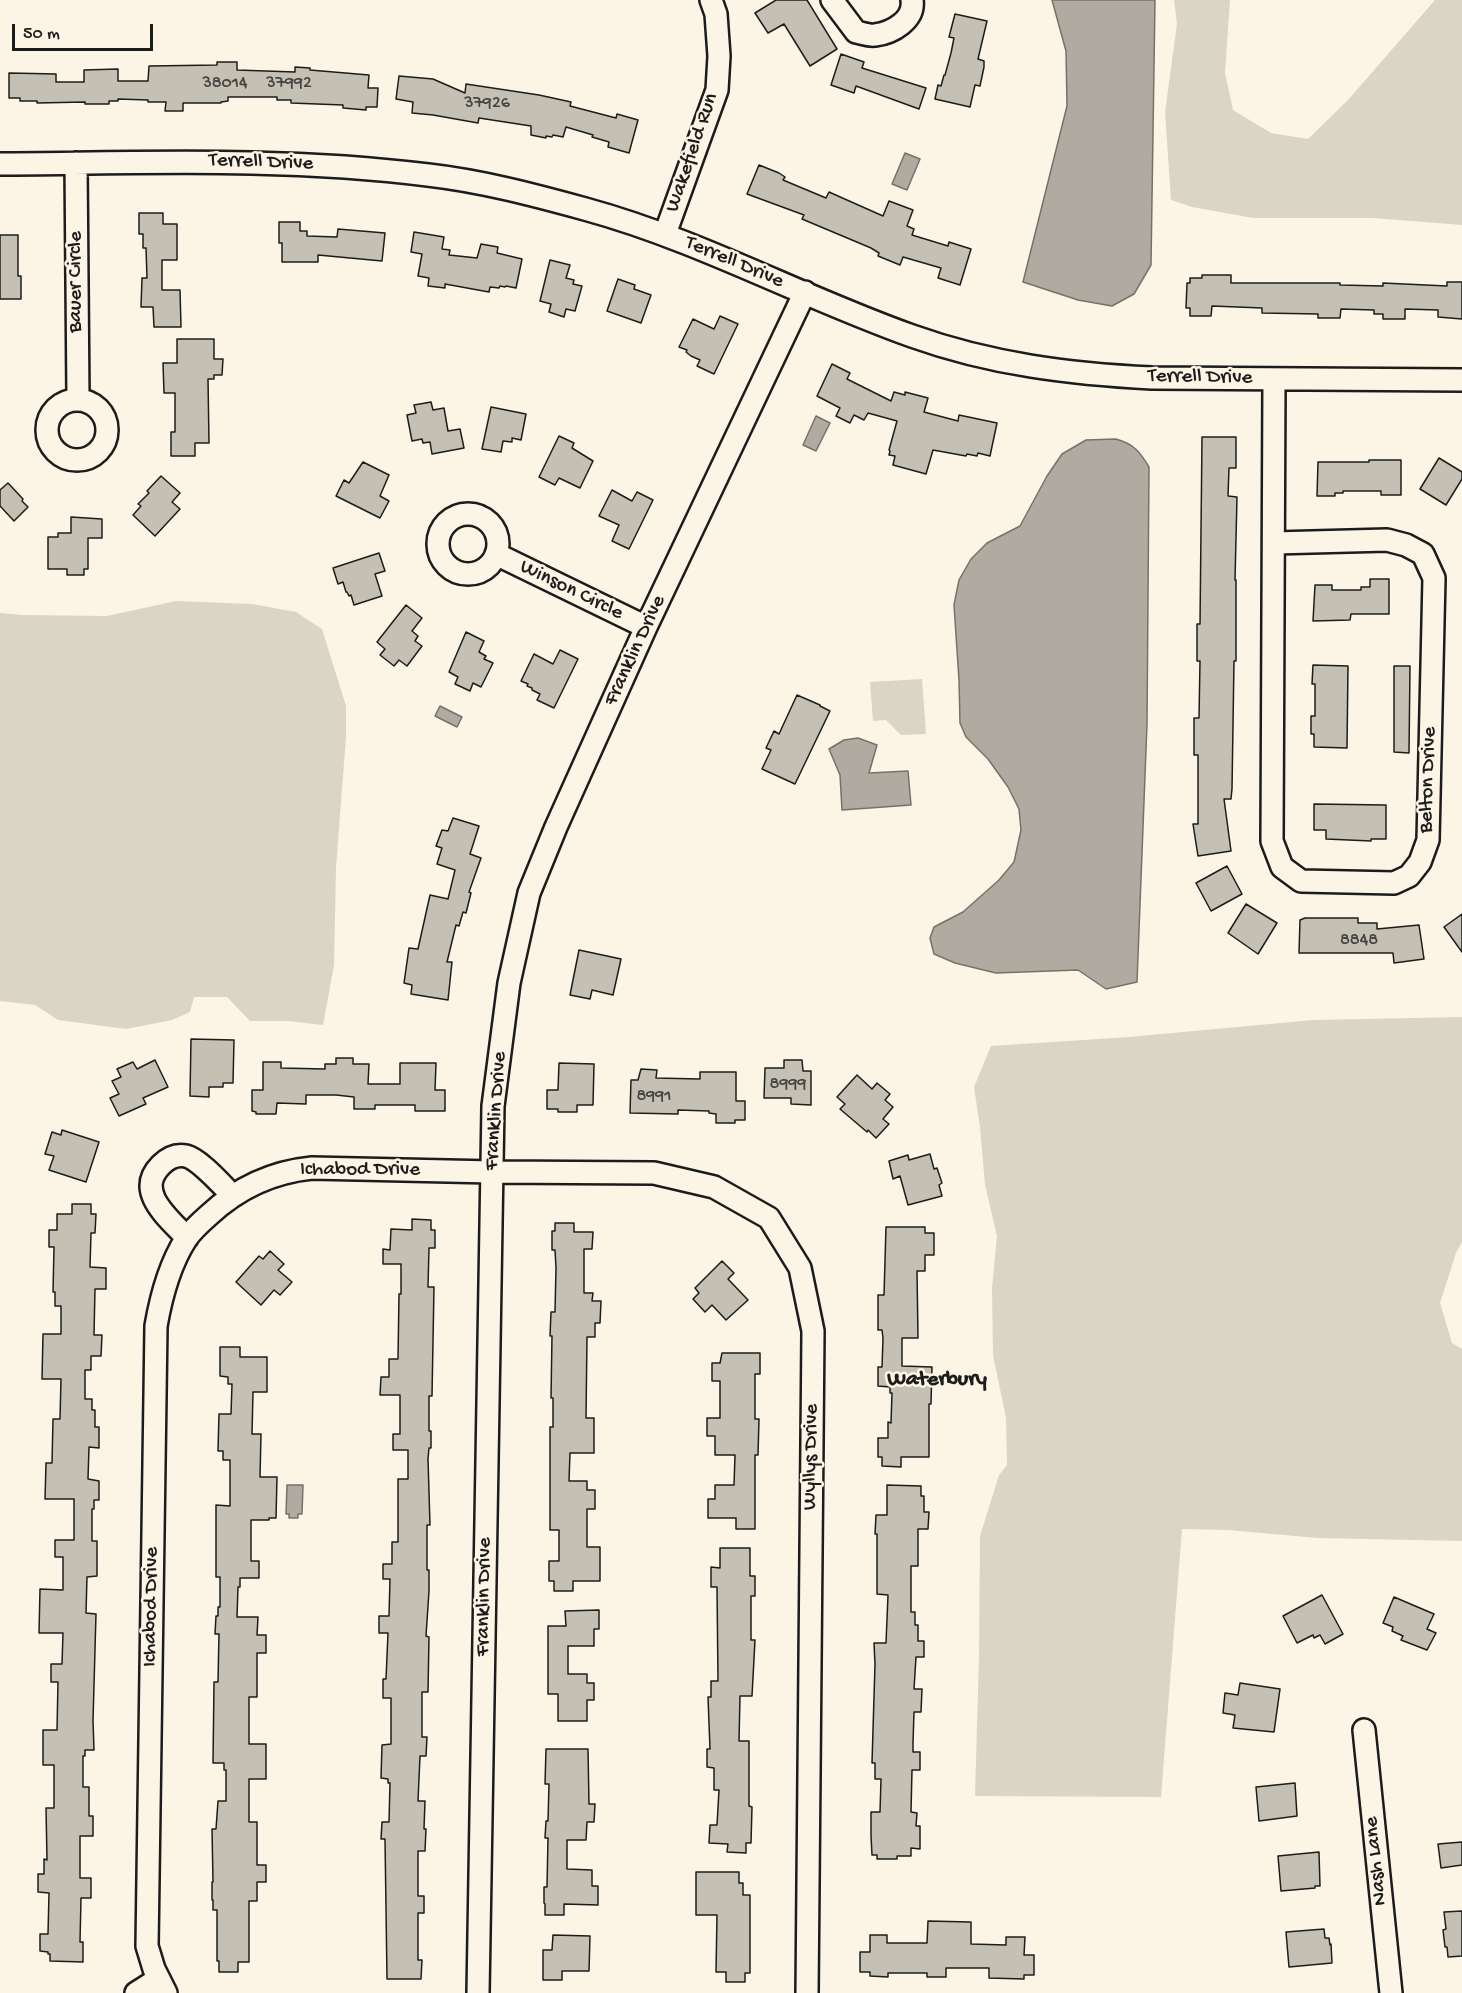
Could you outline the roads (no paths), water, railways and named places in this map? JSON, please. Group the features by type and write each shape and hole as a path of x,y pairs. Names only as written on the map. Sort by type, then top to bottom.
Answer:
{"street":[{"name":"Wakefield Run","path":"665,234 717,90 719,56 716,14 711,0"},
{"path":"832,0 856,32 873,36 892,31 907,20 912,0"},
{"name":"Terrell Drive","path":"0,164 203,161 296,164 430,175 477,183 588,209 665,234 915,337 1023,366 1152,378 1462,380"},
{"name":"Bauer Circle","path":"76,163 78,400"},
{"name":"Franklin Drive","path":"478,1993 493,1106 507,994 529,893 556,827 646,627 805,292"},
{"name":"Belton Drive","path":"1274,379 1272,842 1281,867 1301,881 1394,882 1409,876 1420,862 1428,840 1434,578 1423,554 1407,545 1387,540 1274,543"},
{"name":"Winson Circle","path":"496,554 646,627"},
{"path":"187,1238 152,1196 151,1181 156,1170 166,1160 175,1156 187,1156 196,1161 232,1195"},
{"name":"Ichabod Drive","path":"162,1986 147,1946 156,1326 167,1281 187,1238 197,1226 232,1195 272,1176 298,1170 337,1168 493,1172"},
{"name":"Wyllys Drive","path":"493,1172 654,1173 714,1187 769,1218 800,1268 813,1331 807,1993"},
{"name":"Nash Lane","path":"1364,1730 1391,1993"},
{"path":"136,1993 162,1986"}],"district":[{"name":"Waterbury","path":"937,1381"}]}
